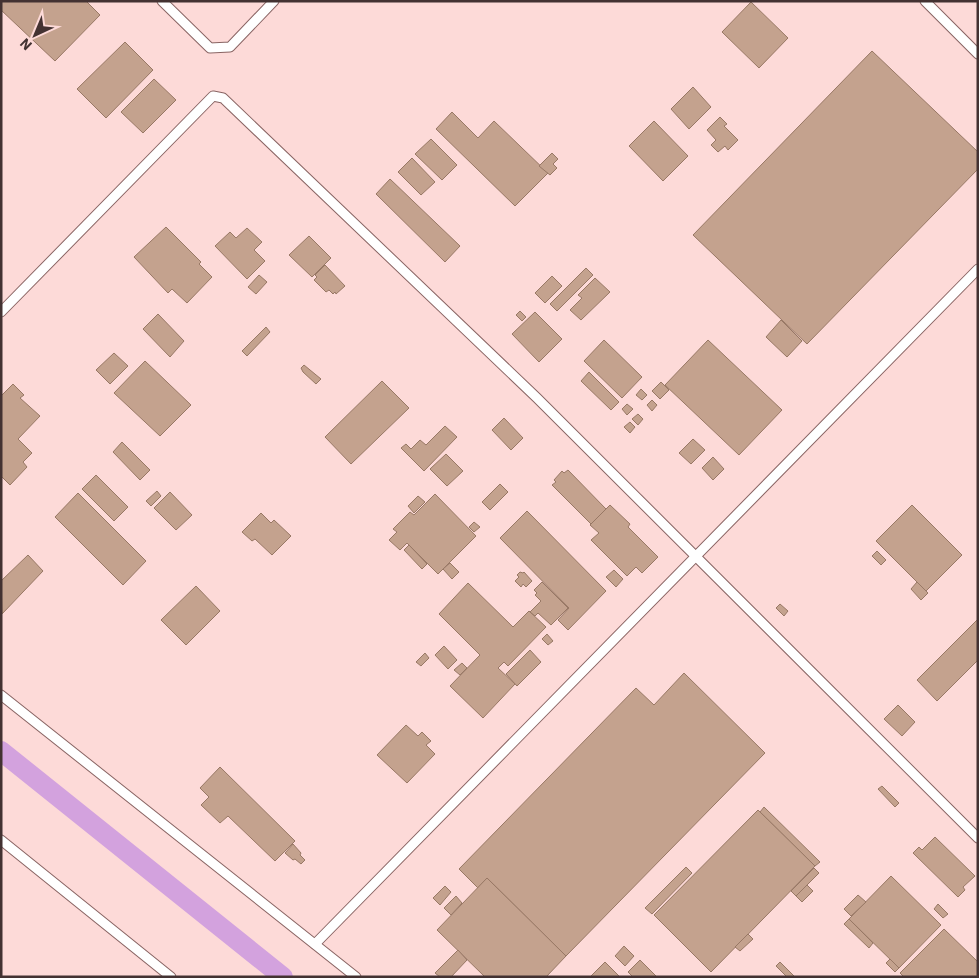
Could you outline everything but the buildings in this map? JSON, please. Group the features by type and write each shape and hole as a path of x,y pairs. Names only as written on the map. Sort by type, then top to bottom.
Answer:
{"lane":[{"path":"162,1 210,48 230,47 274,1"},
{"path":"925,1 978,54"},
{"path":"1,312 213,96 223,98 537,398 978,838"},
{"path":"315,944 978,269"},
{"path":"1,695 356,977"},
{"path":"1,840 171,977"}],"waterway":[{"path":"1,751 283,977"}]}
